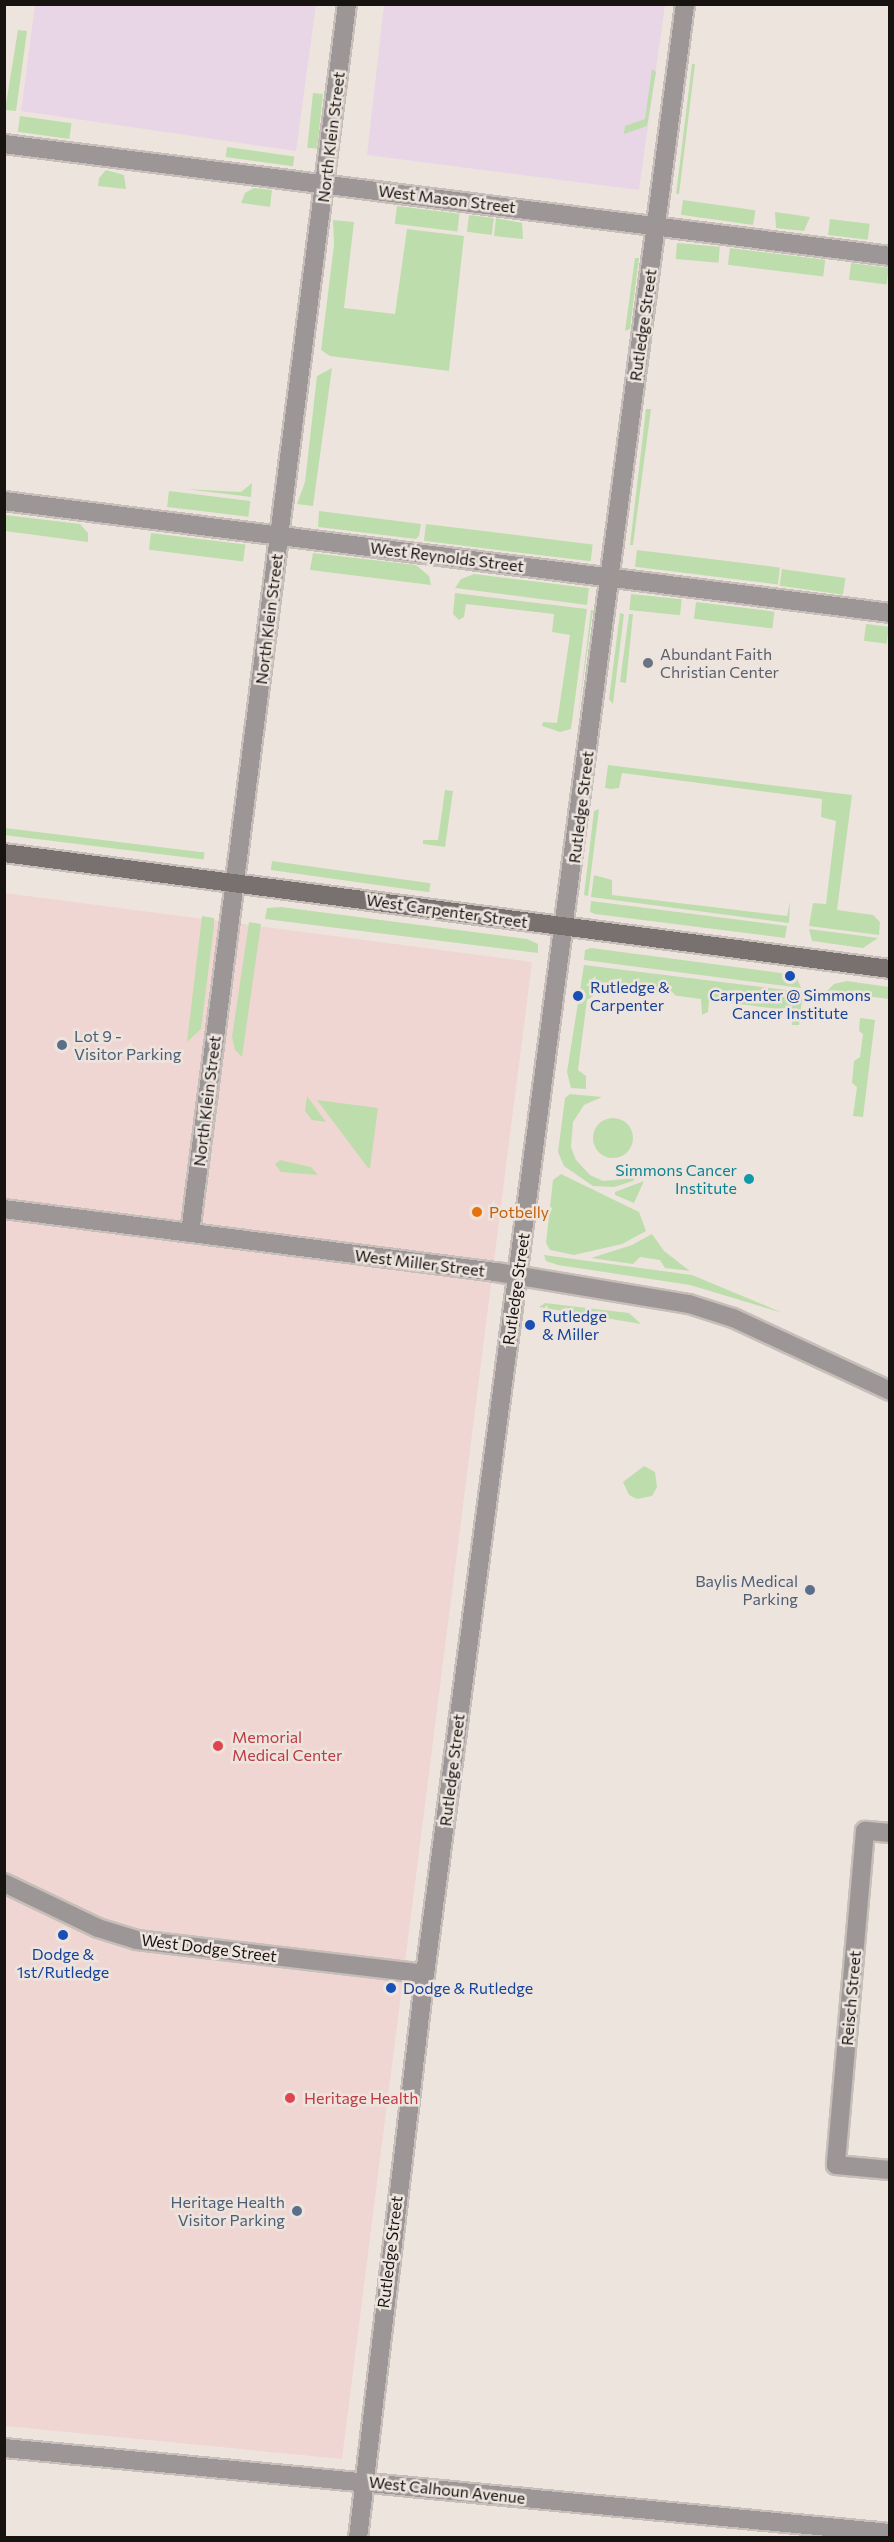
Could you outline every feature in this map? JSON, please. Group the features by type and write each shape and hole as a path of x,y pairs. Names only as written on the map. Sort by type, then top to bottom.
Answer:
{"street":[{"name":"North Klein Street","path":"190,1233 347,4"},
{"name":"Rutledge Street","path":"358,2538 362,2481 425,1974 565,928 685,4"},
{"name":"West Mason Street","path":"4,144 890,256"},
{"name":"West Reynolds Street","path":"4,501 890,612"},
{"name":"West Carpenter Street","path":"4,853 890,969"},
{"name":"West Miller Street","path":"4,1209 518,1278 690,1304 742,1322 890,1390"},
{"name":"Reisch Street","path":"890,1833 865,1831 836,2165 890,2170"},
{"name":"West Dodge Street","path":"4,1883 98,1928 137,1940 425,1974"},
{"name":"West Calhoun Avenue","path":"4,2448 890,2533"}],"shaded area":[{"path":"35,5 316,5 296,151 21,111"},
{"path":"384,5 665,5 639,190 367,155"},
{"name":"Memorial Medical Center","path":"5,893 532,962 342,2459 5,2426"}],"green space":[{"path":"18,30 27,31 16,111 5,110"},
{"path":"692,64 695,64 679,194 676,194"},
{"path":"652,69 656,72 647,126 624,134 625,126 645,119"},
{"path":"313,93 323,94 317,149 307,148"},
{"path":"20,116 71,123 69,139 18,132"},
{"path":"227,147 294,156 293,166 226,157"},
{"path":"106,170 124,175 126,189 98,186 99,178"},
{"path":"254,188 272,190 270,207 241,203 245,193"},
{"path":"683,200 755,210 753,225 681,215"},
{"path":"397,206 460,214 457,232 395,224"},
{"path":"775,212 810,217 804,231 776,228"},
{"path":"469,215 494,218 492,235 467,232"},
{"path":"496,218 522,223 523,239 494,236"},
{"path":"830,219 870,224 868,240 828,235"},
{"path":"333,220 354,222 344,308 395,314 407,229 464,236 449,371 330,356 321,350 334,245"},
{"path":"677,243 720,247 718,263 676,259"},
{"path":"730,248 825,260 823,277 728,265"},
{"path":"635,258 639,258 630,329 625,331"},
{"path":"851,263 889,268 887,285 849,280"},
{"path":"332,368 313,506 297,504 305,482 317,376"},
{"path":"646,409 651,409 633,545 630,545"},
{"path":"252,483 251,497 185,489 241,492"},
{"path":"169,491 250,501 248,517 167,507"},
{"path":"319,511 421,524 419,536 416,539 318,527"},
{"path":"5,515 80,524 88,533 88,542 5,531"},
{"path":"426,524 593,544 591,561 424,541"},
{"path":"151,533 245,545 243,561 149,550"},
{"path":"637,550 780,568 778,584 635,567"},
{"path":"313,553 416,565 429,576 431,585 310,570"},
{"path":"782,569 845,578 843,595 780,586"},
{"path":"474,574 589,588 587,605 455,588 461,579"},
{"path":"455,593 587,609 571,729 560,732 542,726 543,722 557,723 570,635 552,632 554,614 466,604 464,617 459,620 453,614"},
{"path":"631,594 682,599 680,615 629,610"},
{"path":"696,602 774,612 772,629 694,619"},
{"path":"591,610 593,610 577,725"},
{"path":"620,613 624,614 613,704 609,699"},
{"path":"629,614 633,614 626,683 620,682"},
{"path":"866,624 889,627 887,644 864,641"},
{"path":"608,765 852,795 837,910 873,915 880,922 879,935 809,926 813,903 826,904 836,821 821,817 822,799 622,773 619,788 611,789 605,788"},
{"path":"445,790 453,791 445,847 423,844 423,840 438,840"},
{"path":"599,809 588,896 584,895 594,811"},
{"path":"5,828 205,852 204,859 4,835"},
{"path":"272,861 430,883 429,892 271,870"},
{"path":"594,875 612,880 612,895 787,916 790,901 789,923 591,897"},
{"path":"591,901 787,926 785,938 595,914 590,912"},
{"path":"281,907 527,939 538,944 538,953 265,919 267,908"},
{"path":"202,916 214,918 214,926 201,1029 187,1042"},
{"path":"249,922 261,924 242,1057 235,1050 232,1037"},
{"path":"809,929 878,938 863,948 812,941"},
{"path":"591,948 788,974 796,976 801,988 584,960 585,950"},
{"path":"584,965 803,992 799,1025 792,1025 793,1011 709,1000 708,1012 702,1015 701,999 594,985 593,996 587,1000 578,1070 586,1076 586,1089 571,1088 567,1072"},
{"path":"847,981 889,987 889,999 827,991 834,984"},
{"path":"860,1018 875,1020 863,1117 853,1116 857,1087 852,1083 854,1061 860,1057 863,1034 859,1031"},
{"path":"570,1094 602,1097 584,1105 573,1122 571,1147 576,1160 590,1175 603,1181 635,1178 633,1181 614,1187 593,1186 564,1166 558,1152 565,1098"},
{"path":"307,1096 326,1122 312,1120 305,1111"},
{"path":"317,1100 378,1108 370,1168 368,1168"},
{"path":"613,1118 627,1124 633,1138 627,1152 613,1158 599,1152 593,1138 599,1124"},
{"path":"280,1160 311,1167 318,1175 281,1172 275,1164"},
{"path":"561,1174 639,1212 646,1231 622,1244 574,1255 550,1250 546,1243 553,1180"},
{"path":"644,1181 634,1203 615,1195 615,1192"},
{"path":"652,1234 664,1251 690,1271 665,1268 660,1260 640,1257 633,1264 591,1258 632,1245"},
{"path":"544,1255 692,1275 783,1313 690,1285 558,1265 546,1261"},
{"path":"545,1303 629,1313 641,1324 539,1307"},
{"path":"644,1466 655,1472 657,1487 652,1496 637,1499 629,1495 623,1482"}],"place":[{"name":"Abundant Faith Christian Center","path":"648,663"},
{"name":"Carpenter @ Simmons Cancer Institute","path":"790,976"},
{"name":"Rutledge & Carpenter","path":"578,996"},
{"name":"Lot 9 - Visitor Parking","path":"62,1045"},
{"name":"Simmons Cancer Institute","path":"749,1179"},
{"name":"Potbelly","path":"477,1212"},
{"name":"Rutledge & Miller","path":"530,1325"},
{"name":"Baylis Medical Parking","path":"810,1590"},
{"name":"Memorial Medical Center","path":"218,1746"},
{"name":"Dodge & 1st/Rutledge","path":"63,1935"},
{"name":"Dodge & Rutledge","path":"391,1988"},
{"name":"Heritage Health","path":"290,2098"},
{"name":"Heritage Health Visitor Parking","path":"297,2211"}]}
